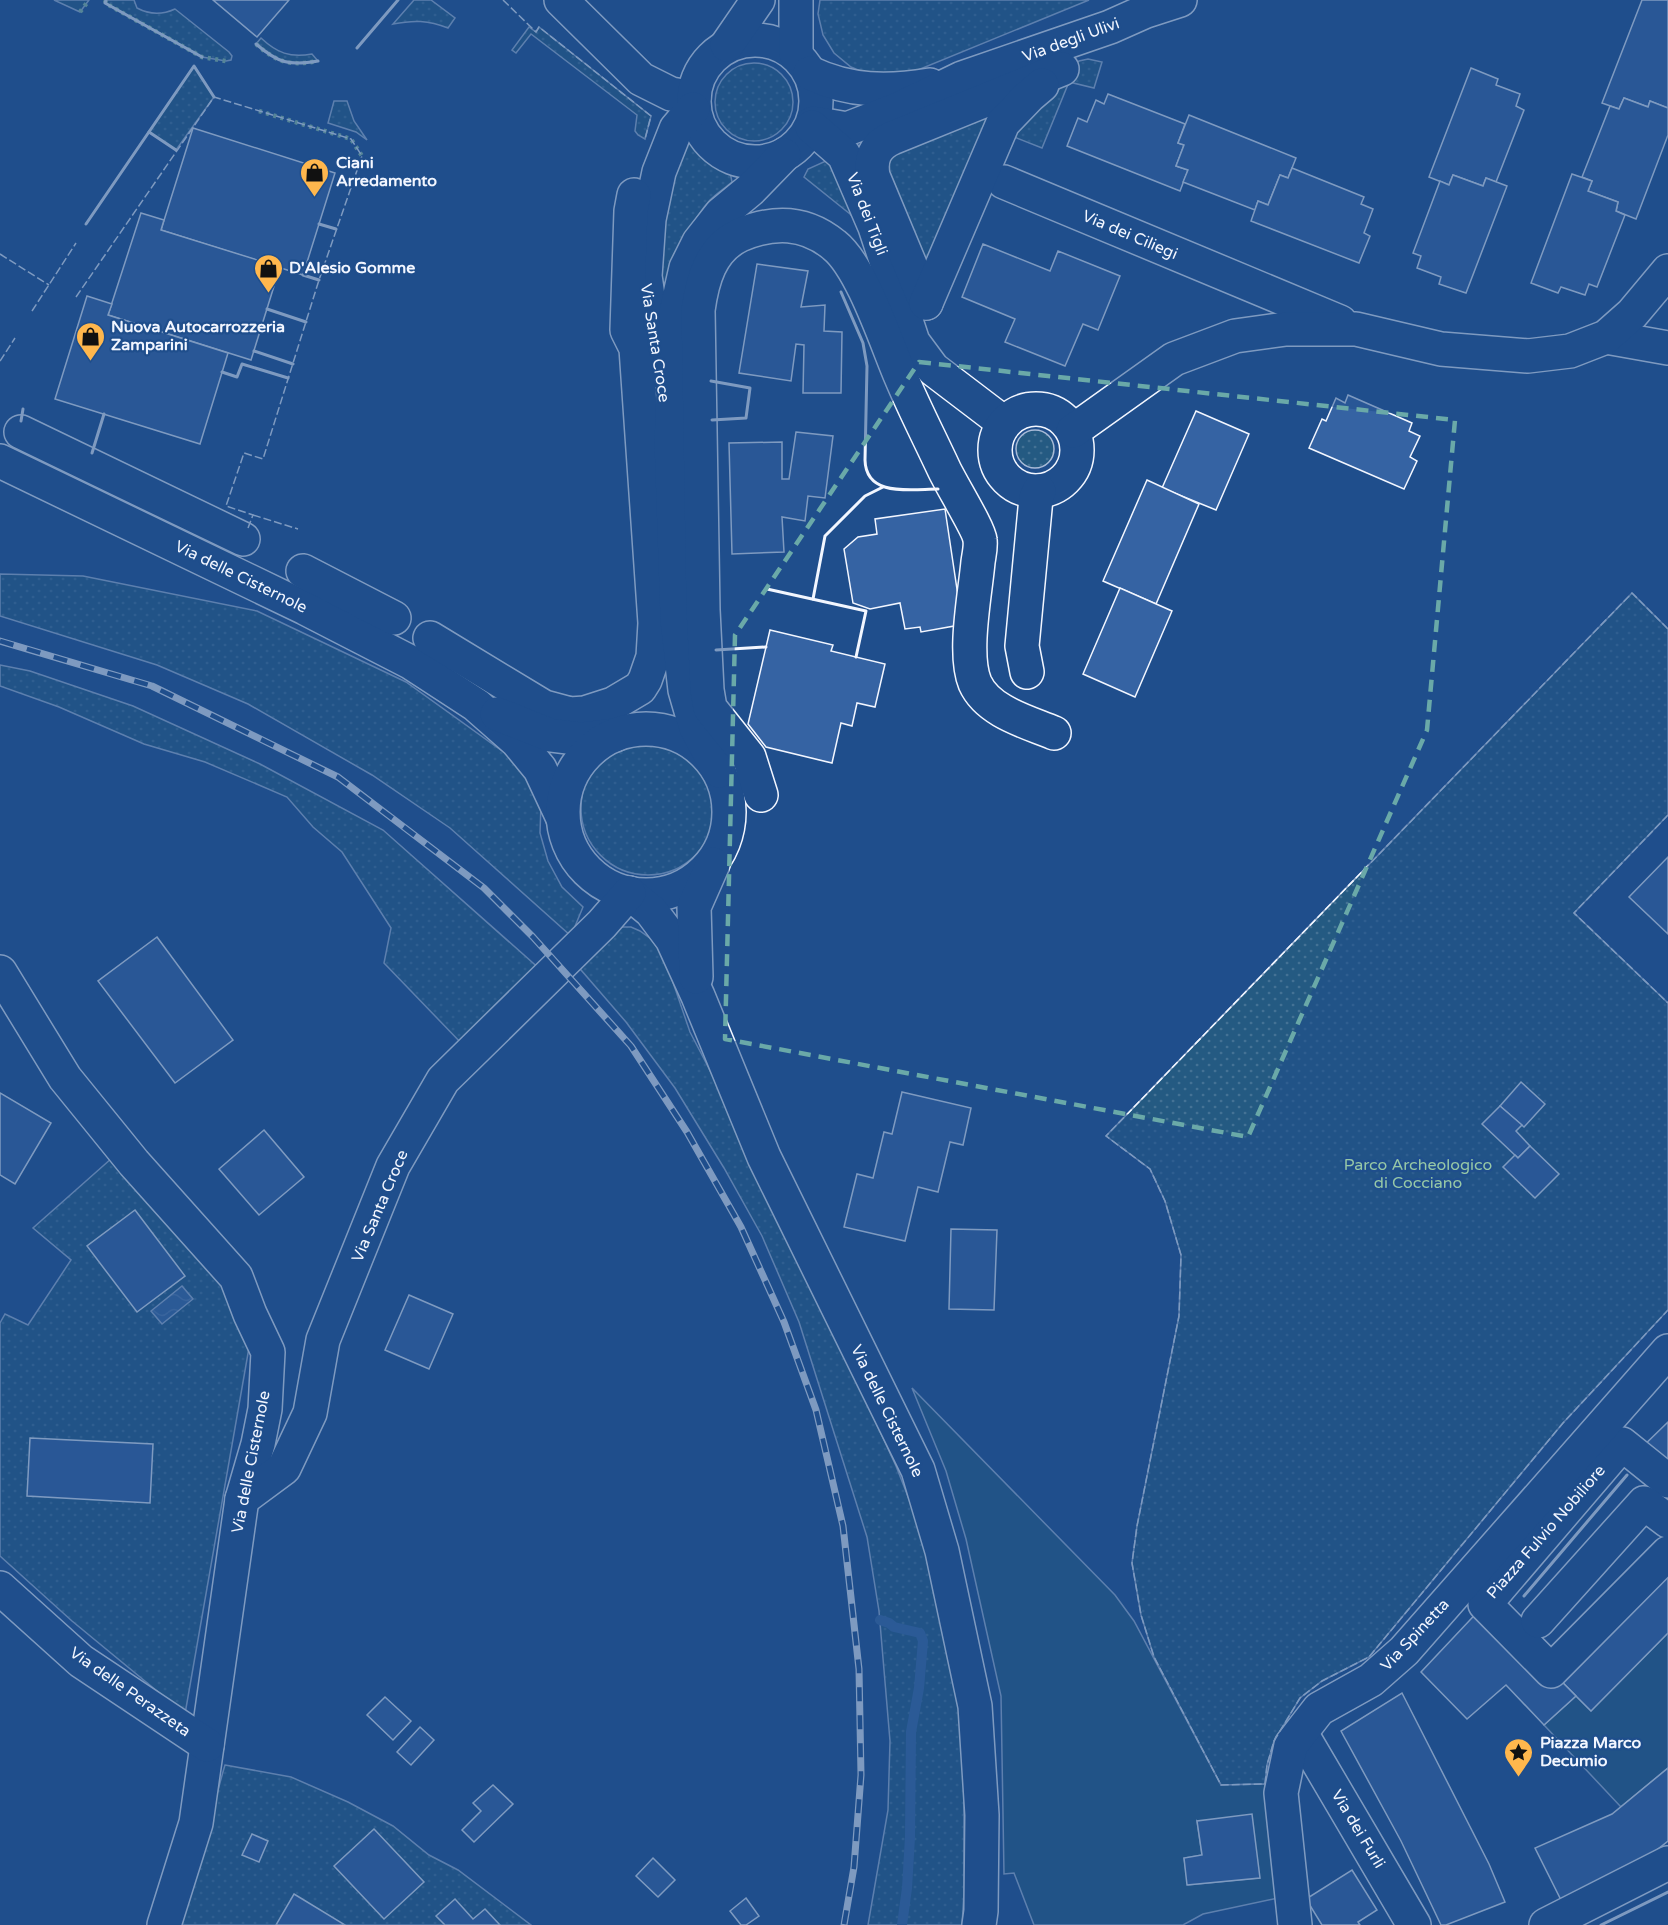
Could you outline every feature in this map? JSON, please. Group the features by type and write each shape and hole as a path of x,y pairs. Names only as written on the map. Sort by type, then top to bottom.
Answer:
{"street":[{"path":"561,0 641,80 694,103"},
{"path":"758,0 727,45 707,61 695,83 694,103 699,128 711,145 727,156 746,162 765,161 784,155 797,147 813,125 816,93 803,63 796,0"},
{"name":"Via degli Ulivi","path":"813,125 848,129 896,110 962,78 1110,27 1146,11 1180,0"},
{"path":"727,45 751,39 775,42 803,63"},
{"name":"Via degli Ulivi","path":"803,63 843,86 899,90 962,78"},
{"path":"1062,69 1029,96 1003,123 926,303 873,176 871,164 874,152 882,142 1062,69"},
{"name":"Via Santa Croce","path":"671,443 651,328 645,276 650,219 659,172 676,129 694,103"},
{"name":"Via dei Tigli","path":"813,125 844,155 875,227 913,342 933,369 1004,423"},
{"name":"Via Santa Croce","path":"718,771 696,728 686,690 677,621 671,443 676,312 686,268 699,242 721,214 750,190 784,155"},
{"name":"Via dei Ciliegi","path":"1004,182 1356,329"},
{"path":"430,638 544,707 570,714 585,713 613,704 640,688 645,680 653,657 654,601 636,348 627,330 631,211 634,195"},
{"name":"Via dei Tigli","path":"721,214 744,208 768,206 794,208 815,217 840,233 867,261 902,314"},
{"path":"761,795 749,757 710,708 707,690 698,310 702,284 712,260 732,239 756,228 784,224 811,231 834,244 852,265 945,473 980,538 970,646 970,665 976,686 990,701 1005,712 1054,733"},
{"path":"1073,431 1174,359 1235,336 1286,329 1356,329 1441,349 1528,356 1570,351 1606,337 1632,314 1668,271"},
{"path":"1606,337 1668,348"},
{"path":"1032,409 1048,411 1063,418 1073,431 1077,447 1076,463 1067,477 1055,487 1039,491 1023,489 1009,482 999,469 994,453 996,437 1004,423 1017,413 1032,409"},
{"path":"21,432 243,539"},
{"name":"Via delle Cisternole","path":"0,461 315,613 410,662 476,705 517,741 540,769 562,816"},
{"path":"1027,672 1022,646 1036,498 1039,491"},
{"path":"303,571 394,618"},
{"name":"Via Santa Croce","path":"616,734 654,696 669,669 677,621"},
{"name":"Via delle Cisternole","path":"476,705 550,735 582,739 627,730 651,729 681,736 700,748 718,771"},
{"path":"616,734 604,739 582,758 574,769 566,786 562,816 571,849 594,877 610,887 629,893 652,895 681,887 700,875 716,839 716,802 710,780 697,761 678,747 656,741 633,743 612,752 595,767 584,787 580,809 585,832 595,850 611,864 630,873 651,876 671,872 689,862 704,847 716,839 727,830 728,795 718,771"},
{"name":"Via delle Cisternole","path":"698,996 694,907 716,839"},
{"name":"Via Santa Croce","path":"242,1499 284,1468 310,1413 323,1340 393,1166 443,1080 602,924 629,893"},
{"name":"Via delle Cisternole","path":"629,893 651,911 672,939 764,1157 918,1470 942,1551 975,1706 981,1815 979,1925"},
{"name":"Via delle Cisternole","path":"0,972 65,1078 134,1163 236,1276 250,1314 268,1352 265,1408 242,1499 196,1823 164,1925"},
{"name":"Via Spinetta","path":"1295,1925 1281,1793 1291,1745 1320,1709 1371,1680 1404,1651 1668,1351"},
{"name":"Piazza Fulvio Nobiliore","path":"1668,1481 1622,1444 1485,1604 1551,1671 1668,1553"},
{"path":"1538,1621 1644,1503 1668,1521"},
{"name":"Via delle Perazzeta","path":"0,1588 81,1660 207,1745"},
{"name":"Via dei Furli","path":"1301,1733 1414,1925"},
{"path":"1546,1925 1668,1863"}],"highlighted area":[{"path":"919,362 1455,420 1427,730 1248,1137 725,1039 735,635"}],"green space":[{"path":"54,0 89,0 80,12"},
{"path":"106,0 134,0 137,8 151,13 175,9 229,52 232,56 231,60 202,57 105,3"},
{"path":"414,0 431,0 455,18 448,28 434,23 421,22 393,24"},
{"path":"820,0 1089,0 913,72 870,75 851,67 834,53 823,35 818,14"},
{"path":"529,27 536,32 539,27 651,116 645,139 635,131 637,115 531,34 516,53 512,50"},
{"path":"261,38 284,53 312,54 318,61 291,63 278,59 256,44"},
{"path":"1088,59 1102,62 1094,88 1069,82 1042,148 999,131 926,303 874,152"},
{"path":"754,63 769,66 781,75 790,87 793,102 790,117 781,129 769,138 754,141 739,138 727,129 718,117 715,102 718,87 727,75 739,66"},
{"path":"194,66 214,97 176,150 149,132"},
{"path":"334,101 347,101 354,121 367,140 356,132 328,123"},
{"path":"690,138 694,139 730,172 732,182 713,197 696,218 670,281 661,283 660,240 669,193 686,143"},
{"path":"828,160 831,161 858,223 804,177 808,169"},
{"path":"1035,430 1048,436 1054,449 1048,462 1035,468 1022,462 1016,449 1022,436"},
{"path":"0,574 83,576 257,611 406,682 523,766 541,804 540,833 548,861 562,887 583,907 571,936 450,828 372,775 248,704 157,665 0,616"},
{"name":"Parco Archeologico di Cocciano","path":"1632,593 1668,629 1668,815 1574,913 1668,1003 1668,1310 1563,1423 1369,1657 1322,1681 1300,1698 1274,1741 1267,1765 1265,1784 1221,1785 1154,1657 1141,1615 1132,1563 1137,1526 1179,1316 1181,1255 1165,1201 1150,1169 1106,1136"},
{"path":"0,665 30,671 133,706 260,764 383,830 542,971 463,1045 384,963 391,928 342,852 313,827 287,797 205,762 144,744 59,707 0,686"},
{"path":"648,741 674,746 695,761 710,782 715,808 710,834 695,855 674,870 648,875 622,870 601,855 586,834 581,808 586,782 601,761 622,746"},
{"path":"620,927 631,927 640,931 651,939 664,956 690,1032 740,1128 896,1466 918,1522 931,1569 960,1714 964,1765 962,1925 868,1925 888,1810 890,1741 879,1611 867,1537 799,1322 762,1236 675,1088 626,1022 575,963"},
{"path":"112,1158 230,1290 250,1342 185,1714 72,1621 0,1556 0,1323 5,1314 28,1325 71,1260 33,1228"},
{"path":"912,1388 1115,1595 1134,1621 1221,1785 1265,1784 1278,1898 1203,1914 1183,1925 1034,1925 1014,1873 1004,1874 1001,1696 966,1539 946,1471","holes":["1197,1821 1259,1878 1188,1885 1184,1858 1202,1855"]},
{"path":"1668,1633 1668,1768 1621,1807 1544,1725 1576,1696 1591,1711"},
{"path":"225,1765 291,1777 348,1802 393,1826 429,1855 458,1870 531,1925 180,1925 194,1886"}],"water":[{"path":"182,1286 193,1299 162,1324 151,1311"}],"building":[{"path":"213,0 289,0 257,37"},
{"path":"1642,0 1668,0 1668,108 1650,101 1648,107 1624,98 1619,109 1602,103"},
{"path":"1471,68 1498,79 1496,85 1520,94 1516,106 1524,110 1496,182 1486,178 1483,186 1453,175 1449,185 1429,177"},
{"path":"1108,94 1185,124 1178,143 1184,145 1176,166 1188,170 1180,191 1067,146 1078,118 1087,122 1096,100 1104,104"},
{"path":"1624,98 1648,107 1650,101 1668,108 1668,135 1636,219 1616,211 1618,202 1588,191 1592,181 1582,177 1610,106 1619,109"},
{"path":"1189,115 1296,158 1288,178 1280,175 1268,205 1258,201 1255,210 1183,182 1188,170 1176,166 1184,145 1178,143"},
{"path":"193,128 335,173 303,275 161,230"},
{"path":"1292,168 1364,197 1361,204 1373,209 1364,233 1370,236 1359,263 1251,221 1258,201 1268,205 1280,175 1288,178"},
{"path":"1572,174 1592,181 1588,191 1618,202 1616,211 1625,215 1597,287 1589,284 1585,295 1561,287 1558,293 1531,283"},
{"path":"1453,175 1483,186 1486,178 1507,186 1466,293 1439,284 1441,277 1417,268 1421,256 1413,253 1440,181 1449,185"},
{"path":"141,213 164,220 161,230 280,267 251,360 108,315"},
{"path":"983,244 1050,271 1058,251 1120,276 1098,330 1083,324 1065,366 1005,342 1015,319 962,297"},
{"path":"757,264 808,271 801,307 825,305 824,331 842,332 841,393 803,393 804,345 796,344 791,381 739,373"},
{"path":"87,296 112,304 108,315 228,353 200,444 55,399"},
{"path":"1348,395 1412,423 1409,431 1420,436 1410,457 1417,461 1404,489 1309,448 1322,419 1326,421 1336,398 1345,403"},
{"path":"1196,411 1249,434 1216,510 1162,488"},
{"path":"796,432 833,436 825,498 808,496 805,521 782,517 784,552 732,554 729,443 782,442 782,479 789,479"},
{"path":"1147,480 1199,504 1156,604 1103,581"},
{"path":"945,509 958,596 954,626 921,632 920,627 905,629 900,603 870,609 853,603 844,549 858,537 877,534 875,519"},
{"path":"1120,588 1172,611 1135,697 1083,674"},
{"path":"770,630 833,645 831,651 885,664 875,707 857,703 852,726 841,723 832,763 766,747 748,724"},
{"path":"1668,857 1668,934 1629,897"},
{"path":"157,937 233,1040 175,1083 98,981"},
{"path":"1521,1082 1545,1104 1524,1127 1500,1106"},
{"path":"902,1092 971,1108 963,1145 950,1142 938,1192 918,1187 905,1241 844,1227 857,1174 873,1178 884,1132 892,1134"},
{"path":"0,1093 51,1123 15,1184 0,1175"},
{"path":"1500,1106 1522,1125 1516,1131 1530,1146 1518,1158 1482,1124"},
{"path":"264,1130 304,1177 259,1215 219,1169"},
{"path":"1530,1146 1559,1174 1535,1198 1503,1167 1515,1155 1518,1158"},
{"path":"135,1210 185,1276 137,1312 87,1246"},
{"path":"951,1229 997,1230 994,1310 949,1309"},
{"path":"409,1295 453,1314 429,1369 385,1350"},
{"path":"1668,1422 1668,1480 1635,1454"},
{"path":"30,1438 153,1444 150,1503 27,1496"},
{"path":"1668,1553 1668,1633 1591,1711 1551,1671"},
{"path":"1485,1604 1576,1696 1544,1725 1506,1685 1467,1719 1421,1672"},
{"path":"1402,1693 1489,1864 1505,1902 1446,1925 1441,1925 1401,1841 1341,1731"},
{"path":"385,1697 411,1721 393,1740 367,1715"},
{"path":"420,1727 434,1740 411,1765 397,1752"},
{"path":"1668,1768 1668,1841 1639,1864 1561,1900 1535,1848 1612,1814"},
{"path":"493,1785 513,1804 474,1842 462,1830 481,1811 473,1803"},
{"path":"1252,1814 1260,1878 1187,1885 1184,1858 1202,1855 1197,1821"},
{"path":"374,1829 424,1882 384,1919 334,1866"},
{"path":"252,1834 268,1841 259,1862 242,1855"},
{"path":"653,1858 675,1880 658,1897 636,1876"},
{"path":"1352,1870 1377,1910 1358,1922 1360,1925 1322,1925 1306,1899"},
{"path":"294,1894 345,1925 276,1925"},
{"path":"746,1898 759,1916 746,1925 741,1925 730,1911"},
{"path":"455,1899 473,1919 485,1909 500,1925 445,1925 436,1916"}],"waterway":[{"path":"880,1620 894,1627 920,1633 923,1641 919,1688 911,1732 910,1837 902,1925"}],"railway":[{"path":"0,641 152,686 338,777 484,888 533,937 631,1046 687,1132 741,1227 784,1322 816,1410 843,1526 859,1669 861,1775 854,1867 844,1925"}],"hedge":[{"path":"80,12 89,0"},
{"path":"106,0 105,3 202,57 226,61"},
{"path":"256,44 284,62 318,61"},
{"path":"259,111 351,139 362,156"}],"fence":[{"path":"503,0 536,32 539,27 651,116 645,139"},
{"path":"76,297 214,97 351,139 362,156 319,280 263,459 244,453 226,506 253,515 248,528"},
{"path":"32,311 76,243"},
{"path":"0,254 49,285"},
{"path":"0,361 15,338"},
{"path":"253,515 298,529"},
{"path":"1668,629 1632,593 1106,1136 1150,1169 1165,1201 1181,1255 1179,1316 1137,1526 1132,1563 1141,1615 1154,1657 1221,1785 1265,1784 1267,1765 1274,1741 1300,1698 1322,1681 1369,1657 1563,1423 1668,1310"},
{"path":"1668,815 1574,913 1668,1003"}],"wall":[{"path":"106,0 105,3 202,57"},
{"path":"357,48 398,0"},
{"path":"256,44 284,62 318,61"},
{"path":"86,224 194,66 214,97"},
{"path":"149,132 176,150"},
{"path":"319,224 336,229"},
{"path":"303,275 319,280"},
{"path":"841,292 863,343 867,366 865,460 867,472 873,481 892,489 938,489"},
{"path":"267,309 306,322"},
{"path":"254,351 293,364"},
{"path":"222,372 237,377 242,364 288,378"},
{"path":"711,381 750,388 746,418 712,420"},
{"path":"21,421 23,409"},
{"path":"92,453 104,414"},
{"path":"813,599 825,536 865,496 883,487"},
{"path":"767,589 866,611 856,657"},
{"path":"716,650 766,647"},
{"path":"1524,1596 1627,1475"},
{"path":"1601,1925 1668,1892"}],"place":[{"name":"Ciani Arredamento","path":"315,198"},
{"name":"D'Alesio Gomme","path":"268,294"},
{"name":"Nuova Autocarrozzeria Zamparini","path":"90,362"},
{"name":"Piazza Marco Decumio","path":"1519,1778"}]}
